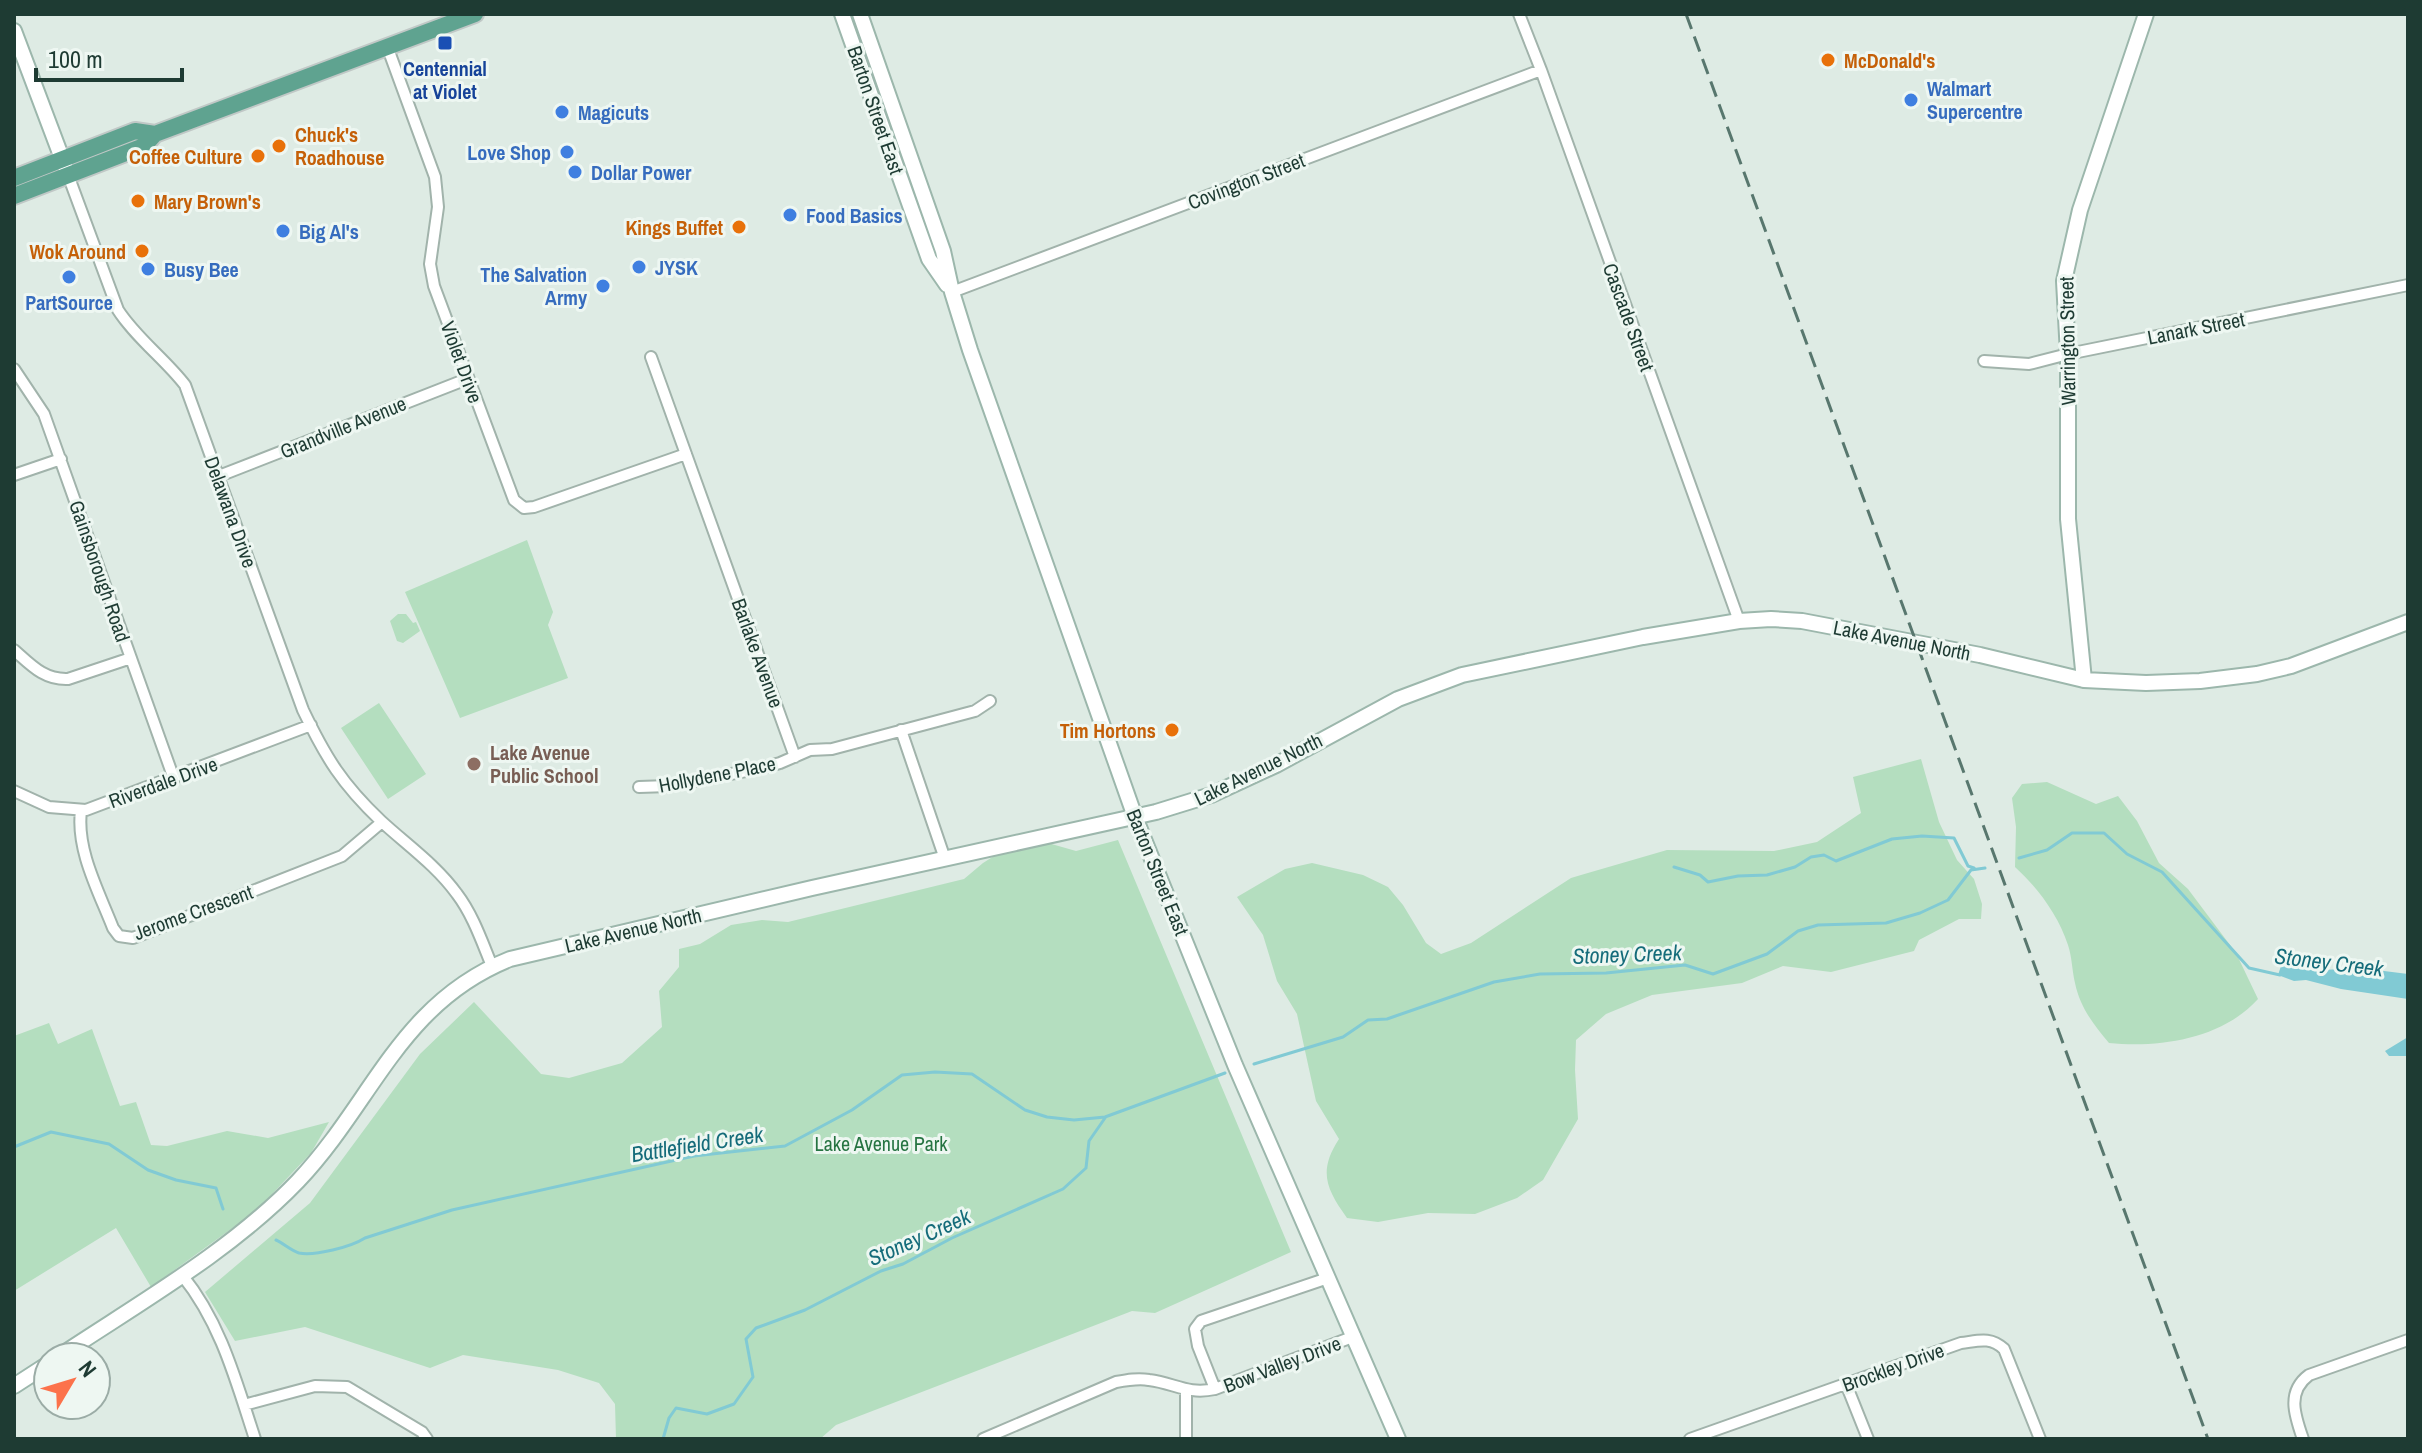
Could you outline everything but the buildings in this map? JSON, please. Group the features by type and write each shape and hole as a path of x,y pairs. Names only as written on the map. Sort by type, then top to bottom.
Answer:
{"main road":[{"path":"14,178 144,146 155,134 475,14"},
{"path":"14,196 65,167"}],"street":[{"name":"Barton Street East","path":"842,14 929,259 952,292"},
{"name":"Cascade Street","path":"1519,14 1739,621"},
{"name":"Warrington Street","path":"2084,680 2068,519 2068,354 2064,281 2080,210 2146,14"},
{"name":"Barton Street East","path":"862,21 943,251 952,292 1135,817 1235,1065 1398,1439"},
{"path":"848,33 862,21"},
{"name":"Delawana Drive","path":"14,31 118,310 185,385 321,749 340,778 382,822 443,875 470,913 492,966"},
{"name":"Violet Drive","path":"387,46 435,173 438,207 430,254 431,272 467,379 514,500 524,508 534,507 686,454"},
{"name":"Covington Street","path":"952,292 1541,70"},
{"name":"Lanark Street","path":"1984,361 2029,364 2408,285"},
{"name":"Barlake Avenue","path":"651,357 795,757"},
{"name":"Gainsborough Road","path":"14,369 44,414 174,779"},
{"name":"Grandville Avenue","path":"219,476 467,379"},
{"path":"14,475 61,459"},
{"name":"Lake Avenue North","path":"82,1341 243,1231 299,1180 414,1026 452,991 492,966 543,951 1135,817 1211,795 1276,765 1398,699 1467,673 1739,621 1802,621 1980,655 2084,680 2146,683 2257,674 2291,666 2408,622"},
{"path":"14,650 39,672 58,679 68,679 131,658"},
{"path":"795,757 810,750 832,749 975,711 990,701"},
{"name":"Riverdale Drive","path":"14,791 49,807 81,811 174,779 311,725"},
{"path":"901,730 945,859"},
{"name":"Hollydene Place","path":"639,787 685,783 762,768 795,757"},
{"name":"Jerome Crescent","path":"81,811 86,855 113,928 119,936 133,938 342,856 382,822"},
{"path":"182,1275 217,1329 255,1439"},
{"path":"1215,1389 1198,1346 1195,1329 1201,1321 1328,1278"},
{"name":"Bow Valley Drive","path":"983,1439 1116,1382 1152,1380 1186,1391 1200,1392 1355,1336"},
{"name":"Brockley Drive","path":"1690,1439 1961,1343 1987,1339 2004,1349 2040,1439"},
{"path":"2303,1439 2293,1404 2300,1382 2309,1375 2408,1340"},
{"path":"14,1386 32,1374"},
{"path":"1846,1384 1868,1439"},
{"path":"244,1405 315,1386 347,1387 422,1432 427,1439"},
{"path":"1186,1391 1186,1439"}],"green space":[{"path":"527,540 553,612 548,625 568,678 460,718 405,592"},
{"path":"398,614 406,614 413,623 416,622 420,631 403,643 397,641 390,621"},
{"path":"379,703 426,774 388,799 341,728"},
{"path":"1921,759 1939,822 1957,860 1974,879 1982,904 1981,919 1959,919 1919,940 1914,951 1831,972 1783,966 1742,983 1652,995 1606,1014 1576,1040 1578,1119 1543,1180 1517,1198 1475,1214 1428,1213 1378,1222 1347,1218 1327,1180 1328,1161 1339,1139 1316,1101 1297,1014 1277,981 1263,935 1237,897 1285,869 1312,863 1363,875 1388,887 1426,943 1441,954 1471,943 1571,878 1581,875 1667,850 1774,851 1817,842 1861,813 1853,777"},
{"path":"2047,782 2096,804 2118,796 2137,821 2159,863 2188,889 2236,953 2258,999 2243,1013 2208,1032 2189,1038 2149,1044 2109,1043 2080,1000 2069,950 2059,923 2032,884 2015,867 2016,827 2012,798 2022,784"},
{"name":"Lake Avenue Park","path":"1118,840 1291,1252 1155,1313 1132,1311 836,1425 820,1439 616,1439 615,1404 599,1383 558,1370 463,1355 430,1368 305,1327 235,1341 205,1292 310,1203 420,1054 474,1002 541,1074 569,1078 622,1063 662,1027 659,991 679,967 679,949 700,944 731,925 762,920 788,922 964,879 1010,846 1041,841 1076,851"},
{"path":"49,1023 58,1044 92,1029 120,1106 136,1102 151,1145 167,1146 227,1131 268,1138 329,1122 311,1153 256,1211 151,1287 116,1228 14,1291 14,1036"}],"water":[{"path":"2281,966 2323,970 2360,968 2408,974 2408,999 2341,989 2306,980 2294,981 2278,975"},
{"path":"2408,1037 2408,1056 2389,1056 2385,1051"}],"waterway":[{"name":"Stoney Creek","path":"2019,858 2047,850 2072,833 2104,833 2127,854 2162,872 2249,968 2280,975"},
{"path":"1674,867 1700,875 1708,882 1738,876 1767,875 1795,867 1811,857 1824,855 1836,861 1892,839 1922,836 1954,838 1968,866 1974,868"},
{"name":"Stoney Creek","path":"1254,1064 1343,1037 1368,1020 1387,1019 1494,982 1540,974 1606,973 1685,965 1713,974 1767,954 1798,931 1818,925 1886,923 1920,913 1948,900 1971,870 1985,868"},
{"name":"Battlefield Creek","path":"276,1240 299,1253 323,1252 452,1210 694,1156 785,1146 852,1110 902,1075 935,1072 972,1074 1025,1110 1047,1117 1074,1120 1105,1117 1225,1073"},
{"name":"Stoney Creek","path":"663,1439 669,1418 676,1408 707,1414 734,1404 753,1377 746,1339 756,1328 805,1310 881,1271 903,1264 952,1238 1063,1189 1086,1168 1089,1141 1105,1118"},
{"name":"Battlefield Creek","path":"14,1147 51,1132 109,1144 148,1170 176,1180 216,1188 223,1209"}],"railway":[{"path":"1686,14 2208,1439"}],"place":[{"name":"Centennial at Violet","path":"445,43"},
{"name":"McDonald's","path":"1828,60"},
{"name":"Walmart Supercentre","path":"1911,100"},
{"name":"Magicuts","path":"562,112"},
{"name":"Chuck's Roadhouse","path":"279,146"},
{"name":"Love Shop","path":"567,152"},
{"name":"Coffee Culture","path":"258,156"},
{"name":"Dollar Power","path":"575,172"},
{"name":"Mary Brown's","path":"138,201"},
{"name":"Food Basics","path":"790,215"},
{"name":"Kings Buffet","path":"739,227"},
{"name":"Big Al's","path":"283,231"},
{"name":"Wok Around","path":"142,251"},
{"name":"JYSK","path":"639,267"},
{"name":"Busy Bee","path":"148,269"},
{"name":"PartSource","path":"69,277"},
{"name":"The Salvation Army","path":"603,286"},
{"name":"Tim Hortons","path":"1172,730"},
{"name":"Lake Avenue Public School","path":"474,764"}]}
